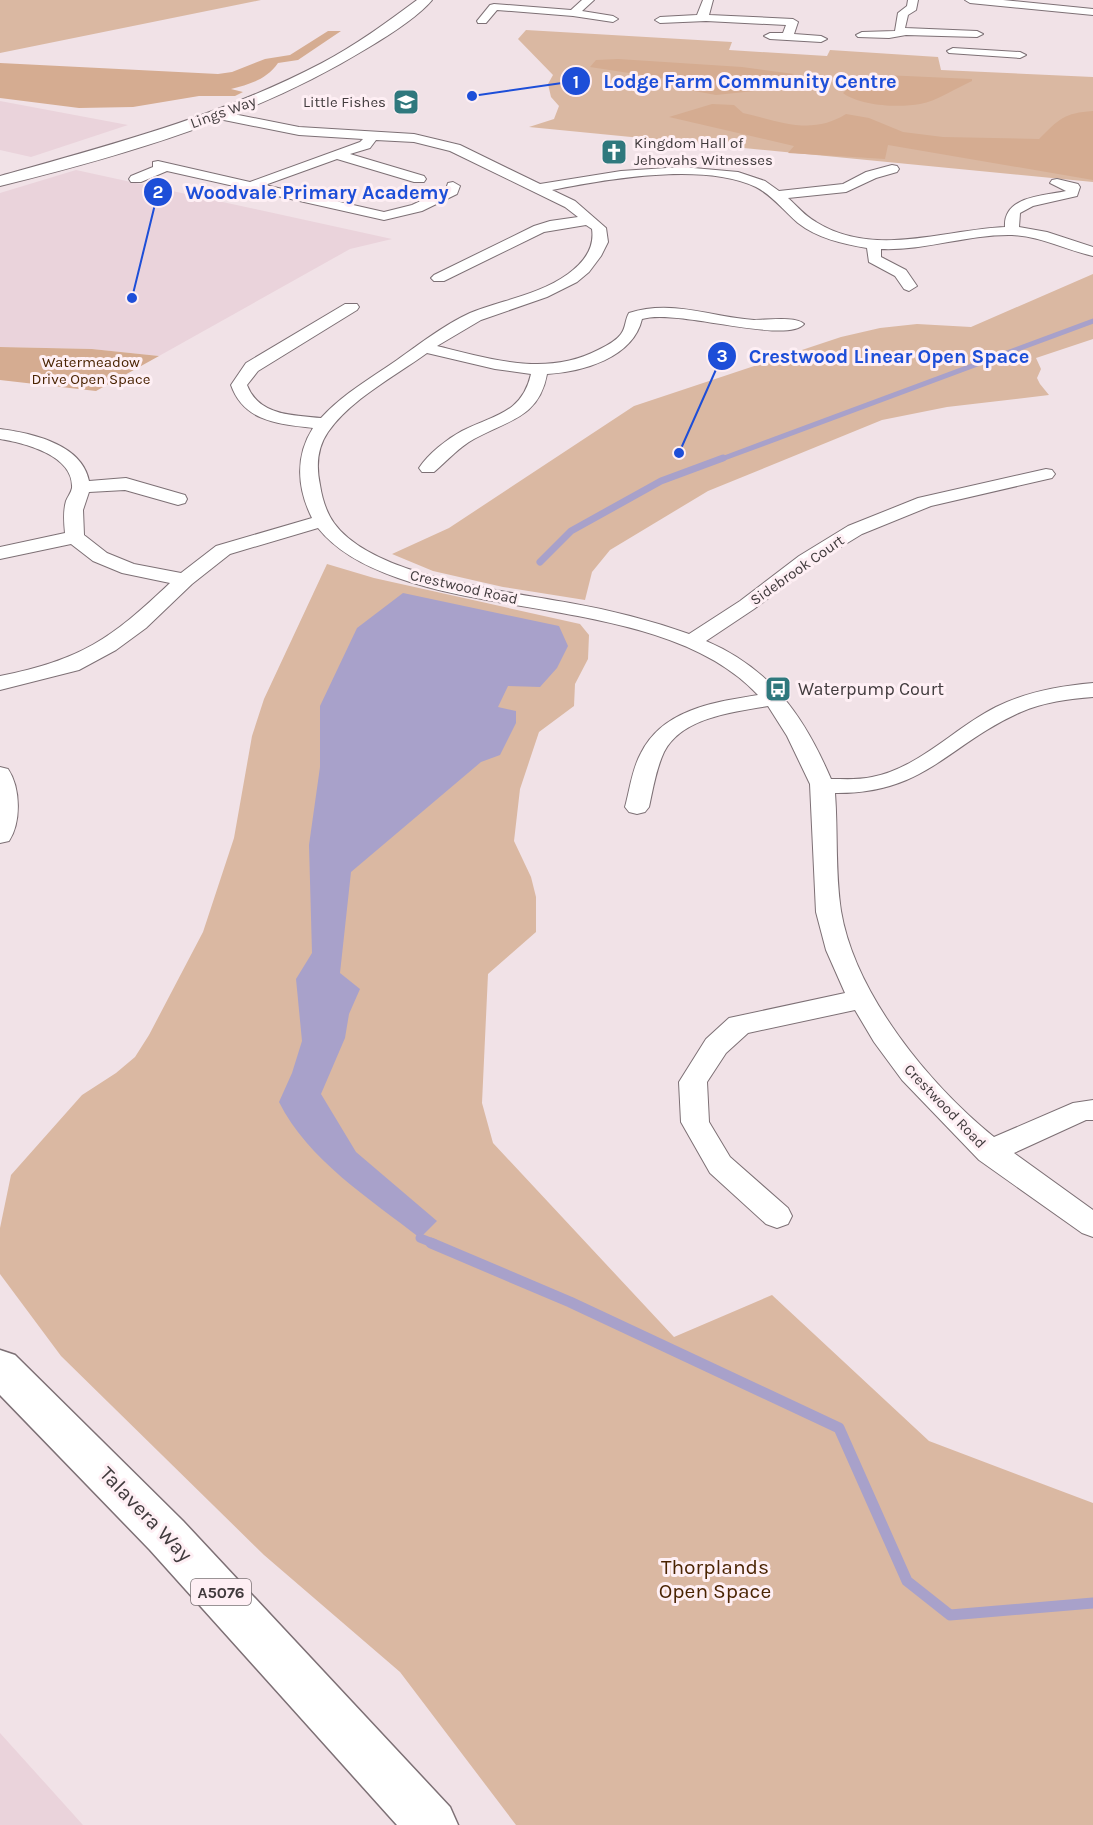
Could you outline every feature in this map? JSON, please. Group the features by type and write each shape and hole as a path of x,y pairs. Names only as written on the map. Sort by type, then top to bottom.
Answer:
{"main road":[{"name":"Talavera Way","path":"0,1368 64,1429 217,1588 432,1825"}],"street":[{"name":"Lings Way","path":"0,181 90,156 218,115 265,97 372,41 425,0"},
{"path":"573,13 589,0"},
{"path":"706,18 702,14 708,0"},
{"path":"906,32 899,29 903,14 912,8 913,0"},
{"path":"970,0 1072,6 1093,12"},
{"path":"501,22 477,20 494,7 573,13 613,19"},
{"path":"660,20 706,18 768,21 797,17 787,37"},
{"path":"862,35 889,35 906,32 989,39 1020,55"},
{"path":"754,35 821,39"},
{"path":"952,51 989,39"},
{"path":"0,683 38,675 71,664 109,646 139,624 185,580 209,562 327,528 311,485 309,453 325,424 346,403 463,323 562,283 583,270 601,242 599,228 591,219 570,204 455,148 414,138 299,131 218,115"},
{"path":"251,186 365,145 374,135"},
{"path":"335,154 419,179"},
{"path":"136,179 161,166 384,216 417,208 452,191 453,186"},
{"path":"776,195 846,188 871,175 892,169"},
{"path":"540,188 589,178 648,172 702,172 760,184 805,221 826,233 874,244 921,244 1012,231 1035,234 1093,252"},
{"path":"1012,231 1012,216 1017,209 1030,202 1056,199 1072,193 1073,187 1057,183"},
{"path":"439,278 539,229 550,225 591,219"},
{"path":"874,244 874,259 901,273 901,286 928,286"},
{"path":"325,424 263,412 246,402 239,385 252,367 351,307"},
{"path":"425,348 516,368 561,369 597,359 628,338 635,316 647,311 683,312 729,322 781,326 796,324"},
{"path":"428,468 466,436 503,421 527,405 538,385 540,370"},
{"path":"0,434 36,442 60,454 76,468 81,487 72,518 75,537 100,557 129,569 185,580"},
{"name":"Sidebrook Court","path":"692,641 747,605 806,560 855,530 925,502 1046,474"},
{"path":"81,487 126,484 178,499"},
{"name":"Crestwood Road","path":"327,528 364,556 412,578 601,615 692,641 743,669 774,699 794,724 823,786 828,902 832,930 862,999 878,1027 909,1071 946,1112 989,1152 1044,1193 1093,1225"},
{"path":"0,553 75,537"},
{"path":"823,786 860,786 879,783 915,769 990,719 1020,704 1054,693 1093,690"},
{"path":"637,807 653,752 678,724 706,713 774,699"},
{"path":"0,836 2,788"},
{"path":"777,1216 720,1165 695,1122 693,1082 716,1046 739,1025 782,1014 862,999"},
{"path":"989,1152 1083,1110 1093,1110"}],"shaded area":[{"path":"0,101 128,125 31,157 0,150"},
{"path":"76,170 392,239 350,249 159,356 92,349 0,347 0,193"},
{"path":"403,593 559,626 568,646 557,668 540,687 508,686 498,707 516,711 516,723 500,755 481,762 351,872 340,973 360,989 349,1014 345,1038 321,1094 356,1152 437,1221 420,1238 361,1193 323,1160 291,1123 279,1102 292,1073 302,1041 296,979 312,953 309,845 320,767 320,706 357,628"},
{"path":"0,1733 83,1825 0,1825"}],"green space":[{"path":"0,0 261,0 0,53"},
{"path":"526,30 732,42 729,50 827,56 830,50 938,57 941,70 1093,77 1093,182 529,127 554,119 559,106 551,97 548,84 553,75 518,39"},
{"path":"328,31 341,31 298,60 278,63 263,77 231,89 243,92 235,96 199,96 133,107 79,108 0,98 0,63 218,74 232,72 265,59 290,55"},
{"path":"618,59 742,67 794,74 754,91 716,95 683,89 668,79 590,67 596,60"},
{"path":"884,75 972,79 972,81 933,100 911,105 891,106 869,103 843,93 858,79"},
{"path":"712,104 734,105 743,113 795,125 820,124 833,121 846,114 869,118 903,132 943,137 1039,139 1068,115 1093,111 1093,180 888,145 885,159 788,153 794,146 669,117"},
{"path":"1093,274 1093,339 1036,358 1041,369 1037,378 1049,395 947,407 882,420 708,491 610,550 592,572 585,600 503,587 433,571 392,554 449,528 634,406 841,337 880,328 917,324 971,327"},
{"name":"Watermeadow Drive Open Space","path":"0,347 92,349 159,356 96,391 0,380"},
{"name":"Thorplands Open Space","path":"327,564 374,578 580,624 589,635 588,659 575,684 574,706 539,732 520,789 514,841 531,877 536,897 536,932 488,974 482,1103 493,1143 674,1337 772,1295 929,1441 1093,1503 1093,1825 516,1825 400,1672 264,1555 61,1356 0,1274 0,1228 11,1175 82,1095 116,1073 135,1057 203,932 234,838 252,736 264,699"}],"waterway":[{"path":"719,460 1093,321"},
{"path":"540,562 571,531 661,481 723,458"},
{"path":"420,1238 435,1244"},
{"path":"431,1243 570,1302 839,1428 907,1581 950,1615 1093,1603"}],"place":[{"name":"Lodge Farm Community Centre","path":"472,96"},
{"name":"Little Fishes","path":"406,102"},
{"name":"Kingdom Hall of Jehovahs Witnesses","path":"614,152"},
{"name":"Woodvale Primary Academy","path":"132,298"},
{"name":"Crestwood Linear Open Space","path":"679,453"},
{"name":"Waterpump Court","path":"778,689"}]}
